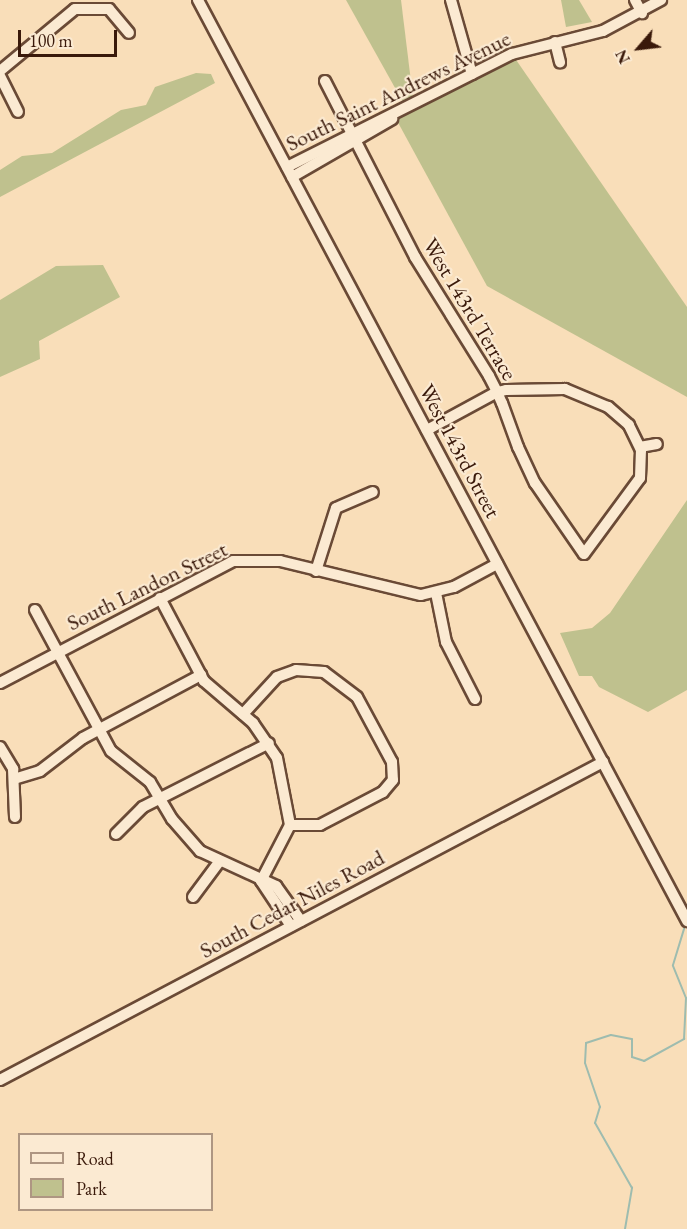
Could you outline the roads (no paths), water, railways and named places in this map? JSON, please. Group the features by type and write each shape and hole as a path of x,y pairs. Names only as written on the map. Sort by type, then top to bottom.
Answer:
{"street":[{"name":"West 143rd Street","path":"198,0 687,921"},
{"path":"451,0 472,74"},
{"path":"634,0 642,13"},
{"name":"South Saint Andrews Avenue","path":"289,172 472,74 555,42 603,31 642,13 661,0"},
{"path":"0,71 74,5 109,9 129,33"},
{"path":"555,42 560,62"},
{"path":"0,76 18,112"},
{"name":"West 143rd Terrace","path":"325,81 415,257 497,392 535,483 584,554 634,493 642,469 640,447"},
{"path":"427,430 497,392 535,386 582,394 618,414 640,447 657,444"},
{"path":"316,572 336,508 373,492"},
{"name":"South Landon Street","path":"0,682 233,561 264,559 404,595 436,593 497,564"},
{"path":"436,593 446,642 475,699"},
{"path":"160,598 201,675 243,714 269,743 283,776 290,825 261,880"},
{"path":"35,610 111,751 143,774 160,797 179,830 219,862 261,880 286,895 296,924"},
{"path":"243,714 277,677 296,670 324,672 357,697 392,762 393,780 383,792 320,825 290,825"},
{"path":"14,779 47,767 98,730 201,675"},
{"path":"116,834 160,797 269,743"},
{"path":"0,747 14,779 15,817"},
{"name":"South Cedar Niles Road","path":"0,1080 603,762"},
{"path":"193,897 219,862"}],"waterway":[{"path":"625,1229 632,1188 595,1123 600,1107 585,1063 586,1043 611,1035 632,1039 632,1057 644,1061 684,1039 686,998 673,965 684,929"}]}
